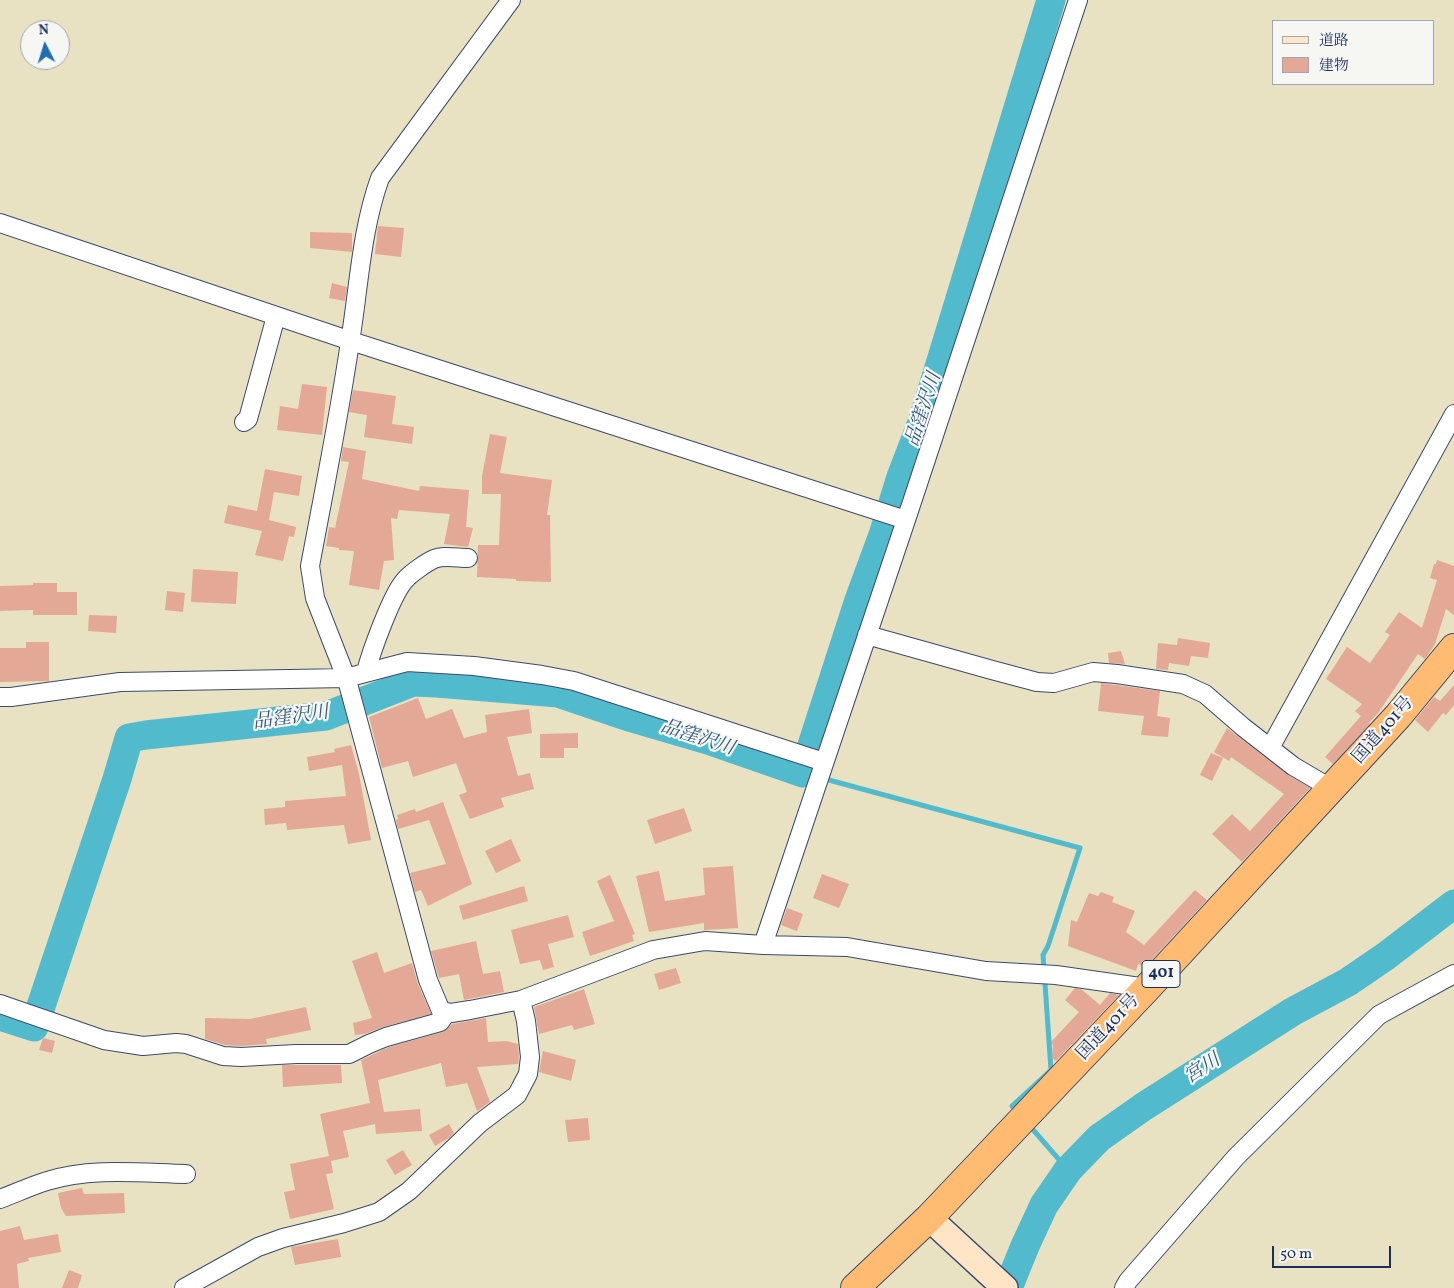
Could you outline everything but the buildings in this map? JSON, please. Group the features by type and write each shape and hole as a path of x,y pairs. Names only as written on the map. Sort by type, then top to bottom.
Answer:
{"highway":[{"name":"国道401号","path":"855,1288 936,1225 1147,988 1398,716 1454,648"}],"main road":[{"path":"936,1225 1005,1288"}],"street":[{"path":"511,0 380,178 373,198 362,250 351,341 310,566 315,598 346,678 428,980 441,1011 470,1010 521,1000 653,950 705,941 763,945 847,947 986,971 1056,975 1147,988"},
{"path":"763,945 1078,0"},
{"path":"0,223 351,341 906,520"},
{"path":"244,422 248,419 276,316"},
{"path":"1270,748 1454,414"},
{"path":"366,672 369,658 396,593 405,580 434,559 468,558"},
{"path":"867,635 1037,682 1054,683 1093,672 1183,684 1205,694 1293,766 1332,789"},
{"path":"0,697 120,682 346,678 407,662 474,666 566,679 824,762"},
{"path":"1124,1288 1128,1281 1236,1157 1379,1015 1454,974"},
{"path":"184,1288 258,1247 283,1238 379,1212 409,1191 480,1122 517,1095 528,1074 530,1057 526,1021 521,1000"},
{"path":"0,1004 104,1040 143,1046 186,1044 223,1056 240,1057 349,1054 386,1037 440,1022 447,1012"},
{"path":"0,1199 48,1180 77,1175 99,1173 186,1174"}],"waterway":[{"name":"品窪沢川","path":"0,1016 34,1027 129,738 326,716 413,682 437,683 558,693 626,716 708,740 803,773 859,600 883,535 901,477 923,420 1051,0"},
{"path":"803,773 1080,848 1048,946 1043,955 1051,1070 1012,1106 1018,1112"},
{"name":"宮川","path":"1008,1288 1044,1205 1068,1170 1099,1138 1143,1107 1292,1012 1348,982 1386,956 1454,904"},
{"path":"1029,1125 1068,1170"}]}
